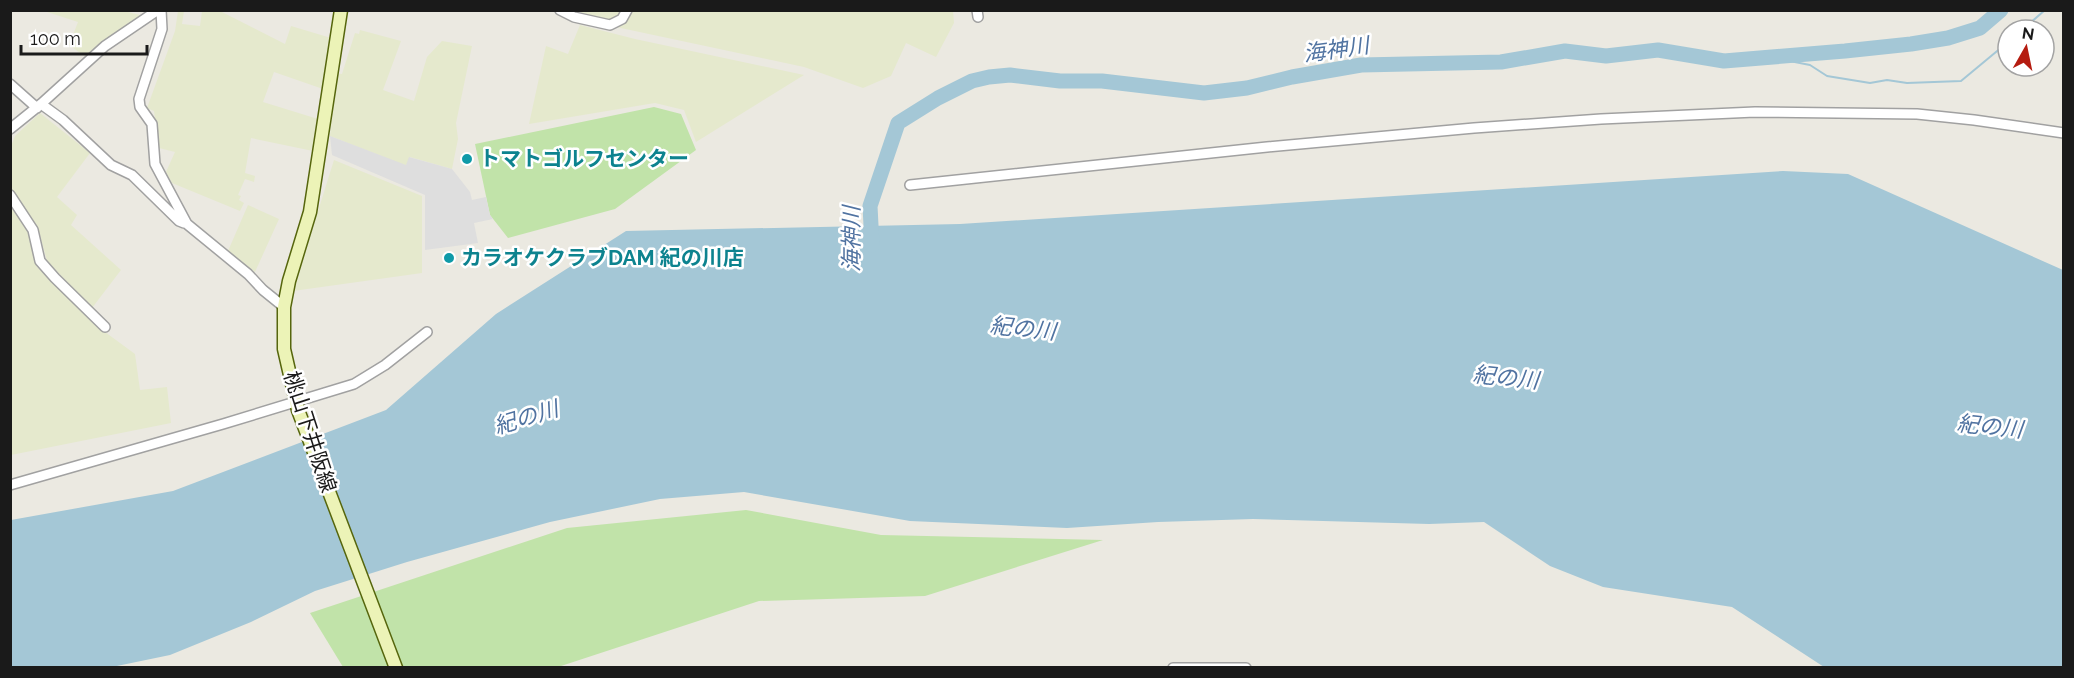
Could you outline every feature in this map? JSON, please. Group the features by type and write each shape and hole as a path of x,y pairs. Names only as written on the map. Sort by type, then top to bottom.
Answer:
{"main road":[{"name":"桃山下井阪線","path":"341,10 312,202 284,307 284,349 297,405 396,668"}],"street":[{"path":"10,129 105,46 159,10 162,29 139,99 140,106 153,124 155,164 187,225"},
{"path":"560,10 610,25 622,19 627,10"},
{"path":"10,84 39,106 63,120 111,165 132,175 179,221 248,274 284,307"},
{"path":"910,185 1474,128 1755,112 1917,114 2064,133"},
{"path":"10,195 33,230 40,261 105,327"},
{"path":"10,485 297,405 354,384 385,365 427,332"},
{"path":"1173,668 1246,668"}],"green space":[{"path":"632,10 953,10 954,23 936,57 906,43 891,76 863,88 804,67 616,27 628,18"},
{"path":"44,11 124,11 144,16 105,40 86,57 69,45 78,22"},
{"path":"178,11 184,11 182,24 200,26 202,11 220,11 285,44 291,26 331,38 323,89 274,72 263,102 318,119 313,151 251,138 245,173 255,176 254,182 245,179 238,195 241,196 239,200 244,203 240,211 172,183 166,172 175,152 159,148 154,111 147,108 175,31"},
{"path":"582,11 625,11 611,22 580,15"},
{"path":"580,25 804,75 696,142 684,110 655,103 529,124 546,46 568,54"},
{"path":"360,30 401,41 383,90 414,101 427,57 442,41 472,46 456,123 458,139 452,169 410,157 406,166 330,136 335,73 342,74 355,33 359,34"},
{"path":"654,107 681,114 696,150 615,209 508,238 490,215 475,144"},
{"path":"40,113 90,153 57,197 77,215 71,225 121,270 92,308 47,261 38,228 11,188 11,146 15,136"},
{"path":"334,160 422,196 422,273 293,291"},
{"path":"248,205 279,219 255,272 228,251"},
{"path":"10,206 15,208 29,233 37,267 105,332 135,354 140,390 167,387 171,423 11,455"},
{"path":"746,510 881,535 1103,540 925,596 759,601 558,667 343,667 310,613 567,528"}],"shaded area":[{"path":"330,136 406,165 409,157 452,169 470,192 472,200 486,197 493,219 474,223 478,243 425,250 425,195 332,155"}],"water":[{"name":"紀の川","path":"1783,171 1848,174 2063,270 2063,667 1824,667 1732,607 1603,587 1550,566 1484,522 1429,524 1253,519 1067,528 910,521 744,492 660,499 550,522 407,562 315,591 251,622 170,655 112,667 11,668 11,520 173,491 386,410 496,314 626,231 960,224"}],"waterway":[{"name":"海神川","path":"872,245 870,206 898,123 938,98 972,81 989,77 1010,75 1060,81 1102,81 1204,93 1247,88 1292,77 1361,65 1501,62 1565,51 1606,56 1658,50 1724,61 1845,51 1948,38 1980,28 2001,10"},
{"path":"2036,18 2045,10"},
{"path":"1769,57 1810,65 1827,76 1870,83 1887,80 1907,83 1961,81 1996,52"}],"place":[{"name":"トマトゴルフセンター","path":"467,159"},
{"name":"カラオケクラブDAM 紀の川店","path":"449,258"}]}
